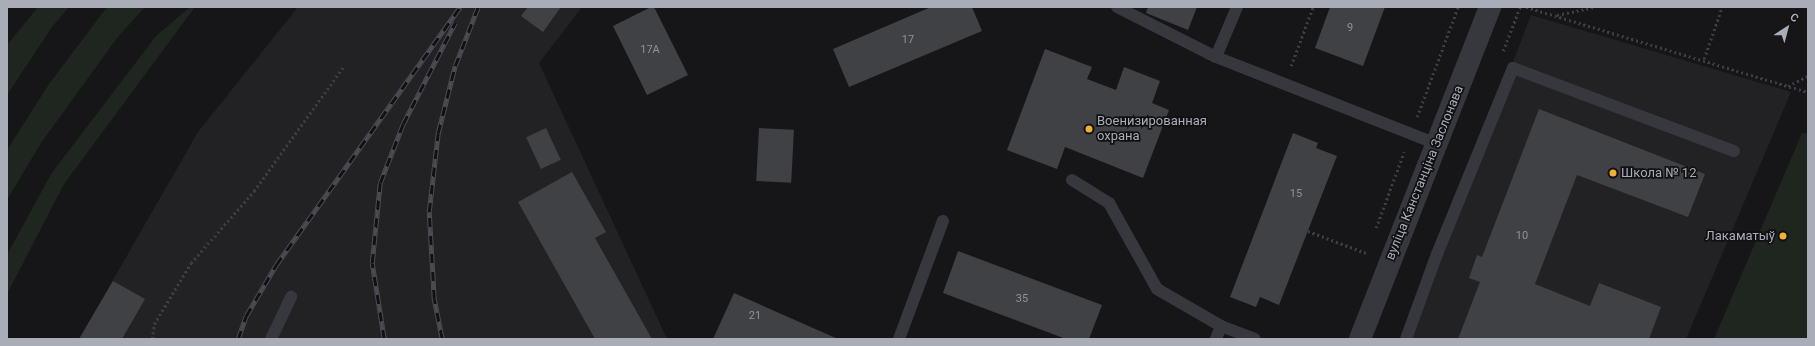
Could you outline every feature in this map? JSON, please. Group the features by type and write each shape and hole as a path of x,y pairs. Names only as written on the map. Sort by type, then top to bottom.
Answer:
{"street":[{"name":"вуліца Канстанціна Заслонава","path":"1365,338 1490,7"}],"lane":[{"path":"1117,7 1216,57 1437,144"},
{"path":"1216,57 1237,7"},
{"path":"1406,339 1438,254 1513,68 1734,151"},
{"path":"1072,180 1109,203 1157,289 1221,326 1256,339"},
{"path":"899,339 943,221"},
{"path":"271,339 291,297"},
{"path":"1216,339 1221,326"}],"path":[{"path":"1284,85 1313,7"},
{"path":"1526,7 1704,59 1808,92"},
{"path":"1556,16 1595,7"},
{"path":"1704,59 1722,7"},
{"path":"152,339 154,324 191,263 254,190 343,67"},
{"path":"1788,86 1808,76"},
{"path":"1308,231 1366,253"}],"shaded area":[{"path":"38,7 69,7 52,27 7,95 7,45"},
{"path":"107,7 145,7 117,38 41,143 7,200 7,150 49,84"},
{"path":"190,7 195,7 64,184 7,294 7,255 51,174 156,36"},
{"path":"298,7 582,7 539,63 667,339 79,339 198,132"},
{"name":"Школа № 12","path":"1531,15 1791,92 1686,339 1406,339"},
{"name":"Лакаматыў","path":"1802,133 1808,133 1808,339 1714,339"}],"building":[{"path":"528,7 561,7 543,32 521,16"},
{"path":"651,7 654,7 688,75 647,95 613,26"},
{"path":"931,7 972,7 982,31 849,87 833,49"},
{"path":"1148,7 1197,7 1188,30 1146,13"},
{"path":"1330,7 1385,7 1363,66 1315,48"},
{"name":"Военизированная охрана","path":"1045,49 1092,67 1087,79 1116,90 1124,67 1160,81 1152,103 1169,110 1143,178 1065,147 1057,169 1007,150"},
{"path":"1539,109 1705,174 1688,217 1577,175 1535,284 1590,306 1599,283 1661,307 1649,339 1458,339 1480,282 1469,278 1477,255 1482,257"},
{"path":"546,128 561,160 541,169 526,137"},
{"path":"759,128 794,130 791,183 756,181"},
{"path":"1293,133 1318,143 1316,148 1337,156 1279,305 1260,297 1256,307 1230,297"},
{"path":"572,172 606,232 595,238 652,339 595,339 518,202"},
{"path":"958,251 1102,305 1089,339 1066,339 943,293"},
{"path":"113,281 145,299 122,339 79,339"},
{"path":"734,293 838,339 713,339"}],"railway":[{"path":"238,339 246,316 276,265 460,7"},
{"path":"442,339 434,299 429,212 438,133 455,66 478,7"},
{"path":"384,339 372,263 380,183 403,124 455,23"}],"place":[{"name":"Военизированная охрана","path":"1089,129"},
{"name":"Школа № 12","path":"1613,173"},
{"name":"Лакаматыў","path":"1783,236"}]}
